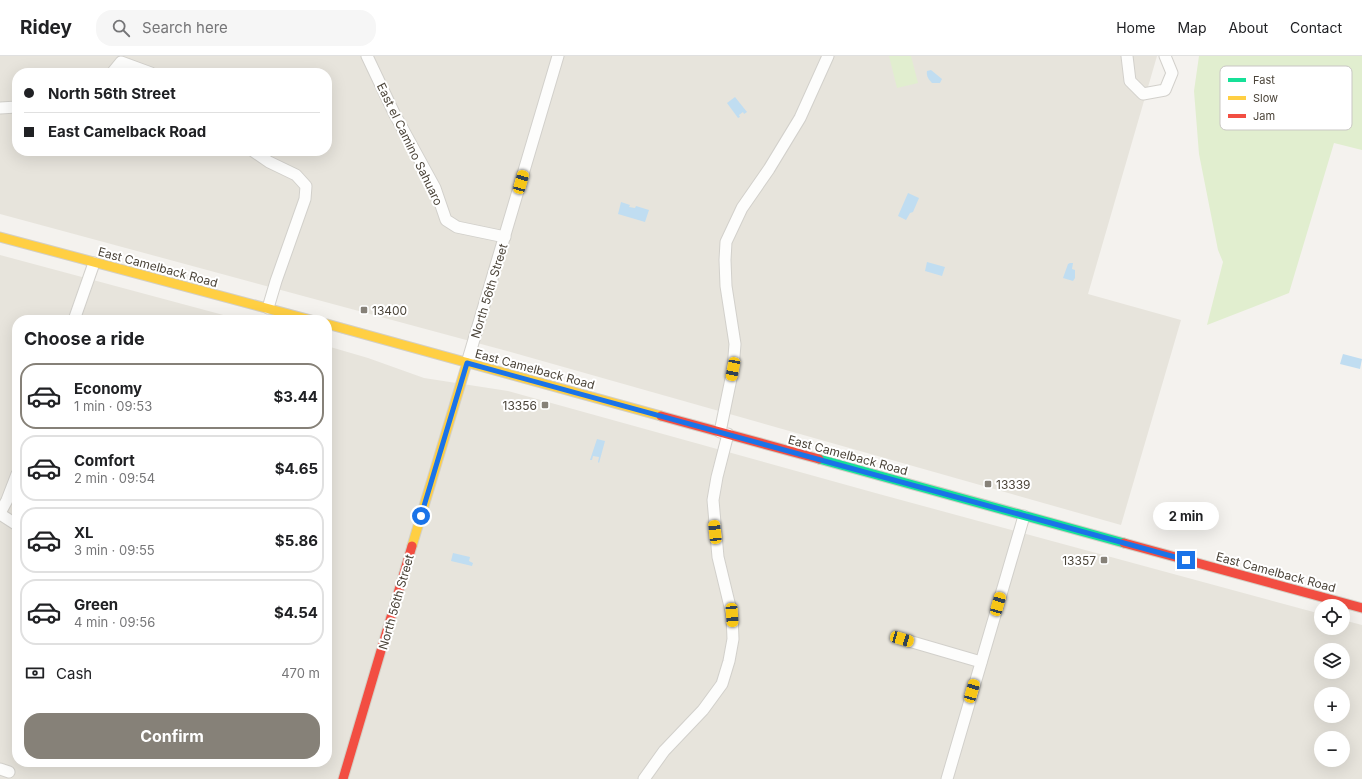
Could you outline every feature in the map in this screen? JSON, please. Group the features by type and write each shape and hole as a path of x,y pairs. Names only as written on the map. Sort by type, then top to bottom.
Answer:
{"main road":[{"name":"East Camelback Road","path":"0,237 293,315"},
{"name":"East Camelback Road","path":"332,325 1362,608"},
{"name":"North 56th Street","path":"343,779 467,363"}],"street":[{"name":"East el Camino Sahuaro","path":"367,56 394,113 435,188 446,220 457,227 505,237"},
{"name":"North 56th Street","path":"467,363 558,56"},
{"path":"644,779 664,751 703,710 722,684 729,661 733,639 732,615 718,558 713,500 733,369 734,344 724,260 726,242 742,208 769,169 800,118 828,56"},
{"path":"1127,56 1130,81 1143,94 1165,90 1172,73 1166,56"},
{"path":"116,68 121,62 137,68"},
{"path":"0,108 12,107"},
{"path":"260,156 296,175 306,186 305,200 268,308"},
{"path":"76,315 94,263"},
{"path":"12,487 0,513 12,521"},
{"path":"947,779 1024,516"},
{"path":"902,639 981,662"}],"shaded area":[{"path":"0,56 1157,56 1088,294 1181,320 1121,525 507,351 0,214"},
{"path":"0,255 223,315 12,315 12,767 332,767 332,347 368,358 424,378 508,391 1314,612 1314,635 1350,635 1350,622 1362,625 1362,779 0,779"}],"green space":[{"path":"889,56 911,56 918,83 897,88"},
{"path":"1199,56 1362,56 1362,150 1334,143 1289,293 1207,325 1223,262 1218,250 1199,154 1194,91"}],"water":[{"path":"931,70 942,79 940,83 932,83 929,79 927,71"},
{"path":"735,97 747,112 744,114 743,112 738,118 727,103"},
{"path":"908,193 919,198 913,212 910,213 906,220 898,216"},
{"path":"621,202 630,205 629,207 635,208 636,206 649,210 645,222 618,214"},
{"path":"927,262 945,267 942,276 925,271"},
{"path":"1073,263 1072,269 1075,270 1075,278 1073,281 1063,278 1068,264"},
{"path":"1343,354 1362,359 1360,369 1340,364"},
{"path":"597,439 605,441 599,463 599,457 593,456 592,460 590,460"},
{"path":"453,553 470,557 469,561 473,563 472,566 451,561"}],"traffic: fast":[{"path":"819,459 1124,543"}],"traffic: slow":[{"path":"0,237 292,315"},
{"path":"332,325 661,416"},
{"path":"412,546 467,363"}],"traffic: jam":[{"path":"661,416 819,459"},
{"path":"1124,543 1362,608"},
{"path":"343,779 412,546"}],"place":[{"name":"13400","path":"364,310"},
{"name":"13356","path":"545,405"},
{"name":"13339","path":"988,484"},
{"name":"13357","path":"1104,560"}],"route":[{"path":"421,516 467,363 1186,560"}]}
